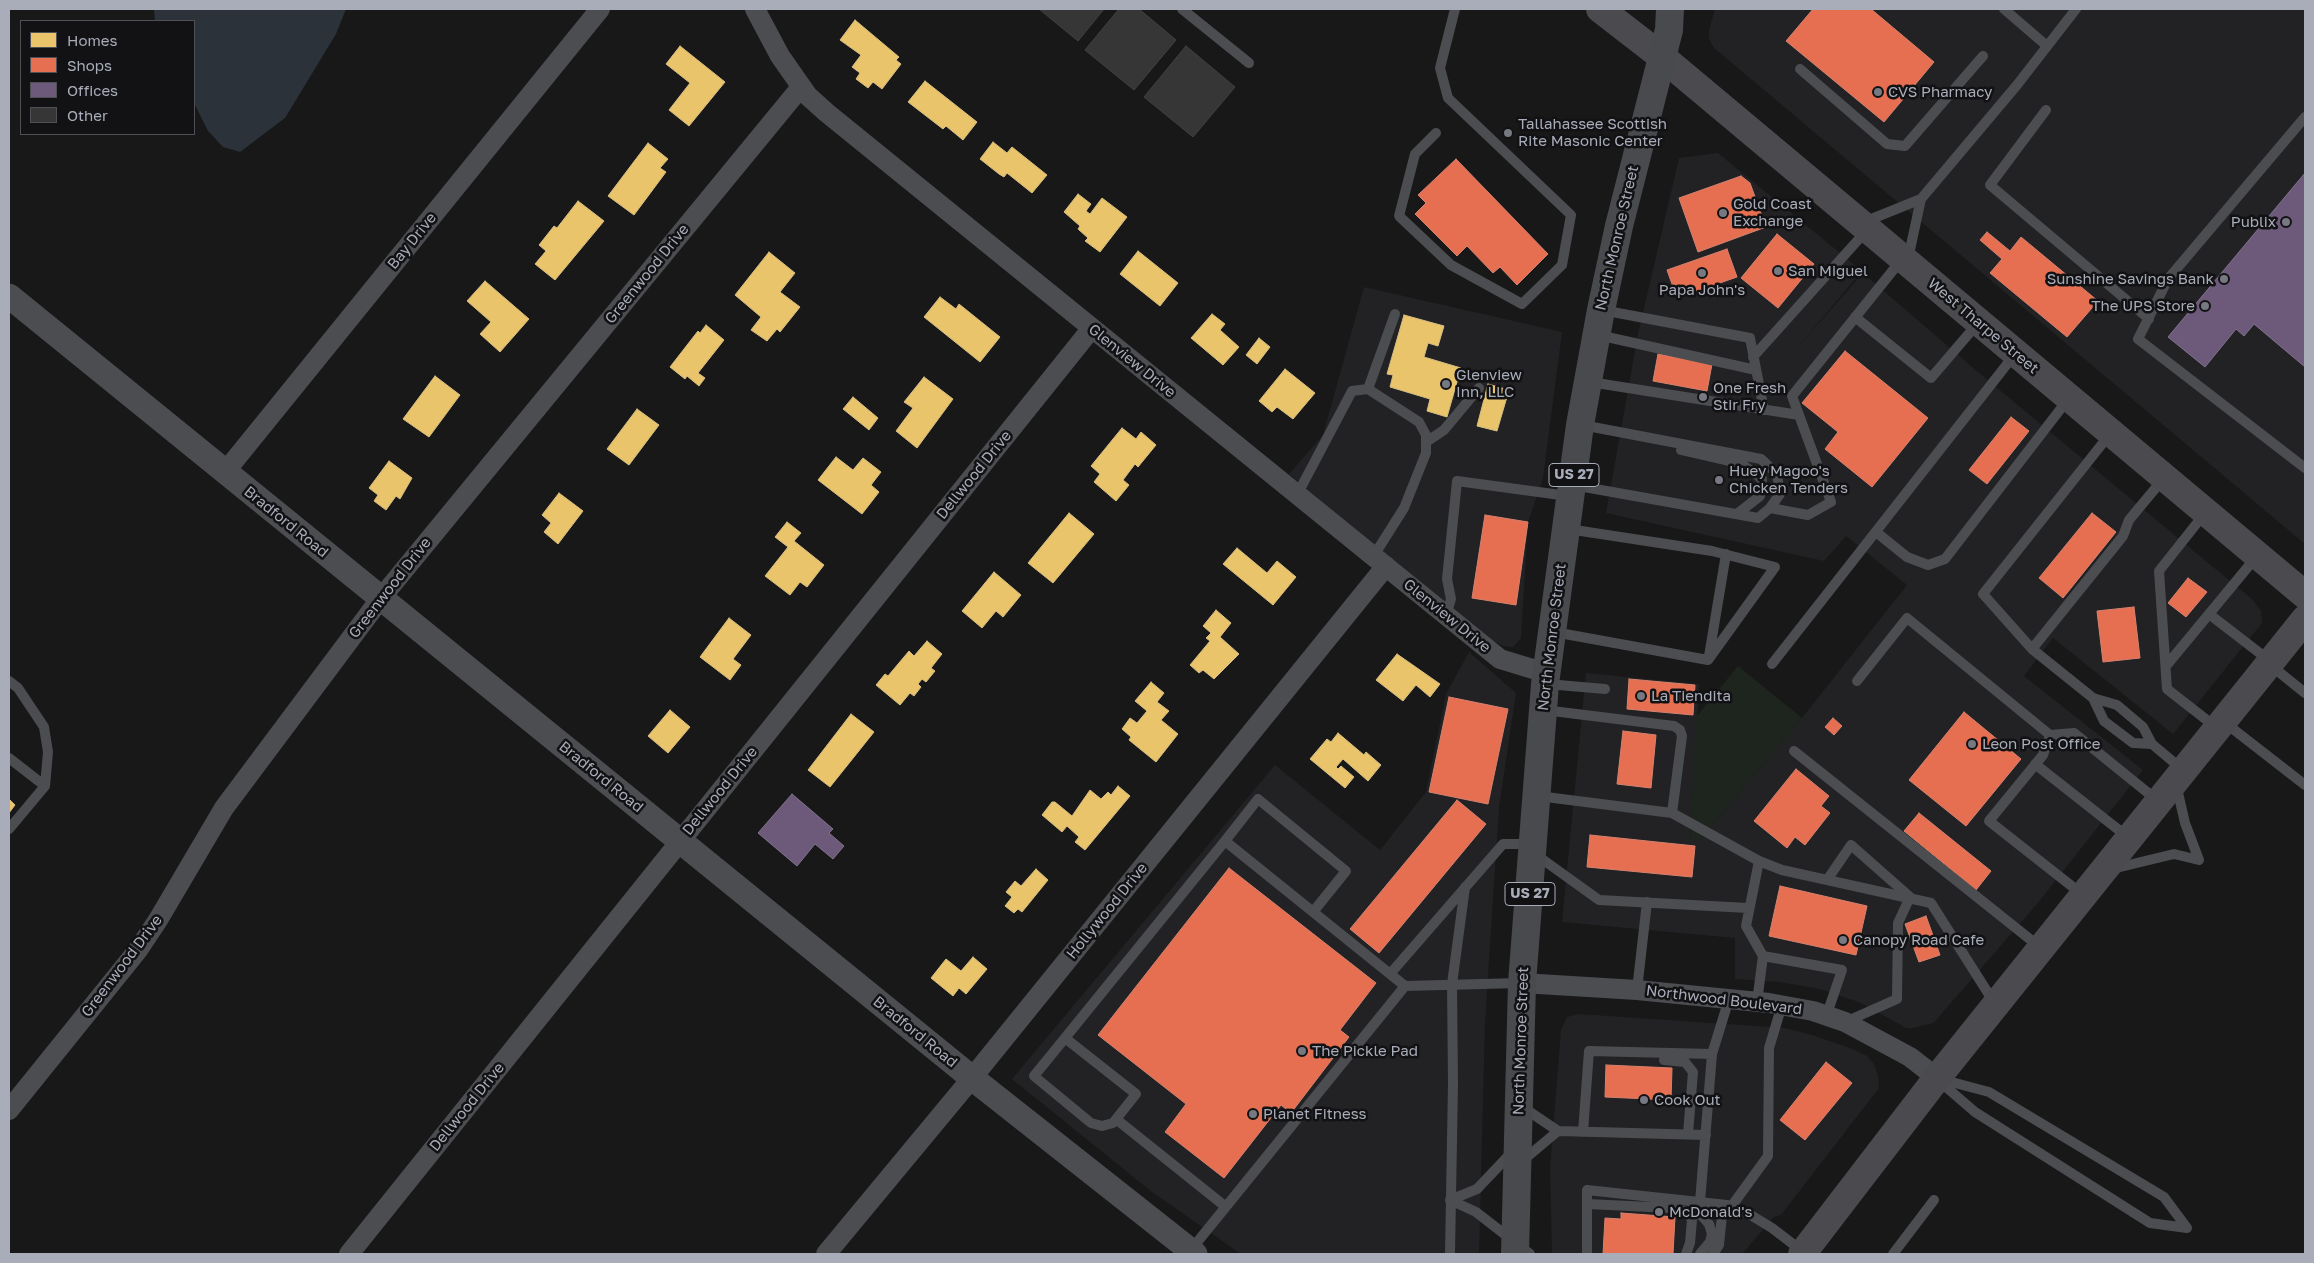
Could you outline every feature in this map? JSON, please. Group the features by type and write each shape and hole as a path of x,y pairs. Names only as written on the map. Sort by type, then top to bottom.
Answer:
{"main road":[{"name":"West Tharpe Street","path":"1600,9 1662,56 2305,595"},
{"name":"North Monroe Street","path":"1520,1250 1517,1156 1522,983 1534,849 1545,689 1571,490 1598,322 1619,226 1662,56 1669,19 1688,9"},
{"path":"1802,1253 1937,1078 2305,618"}],"street":[{"name":"Bay Drive","path":"224,472 600,9"},
{"name":"Glenview Drive","path":"755,9 780,56 801,87 827,113 1500,659 1545,689"},
{"name":"Greenwood Drive","path":"9,1110 138,950 158,920 224,808 381,598 801,87"},
{"name":"Bradford Road","path":"9,296 972,1078 1193,1252"},
{"name":"Dellwood Drive","path":"349,1254 1092,328"},
{"name":"Hollywood Drive","path":"826,1254 972,1078 1380,562"},
{"name":"Northwood Boulevard","path":"1522,983 1638,990 1782,1005 1836,1018 1910,1057 1937,1078"}],"lane":[{"path":"1182,9 1249,64"},
{"path":"1436,133 1415,154 1399,216 1451,265 1522,304 1562,265 1571,215 1448,98 1440,68 1455,9"},
{"path":"2004,9 2047,46"},
{"path":"1753,357 1864,226 1921,199 2018,85 2076,9"},
{"path":"1800,69 1887,144 1905,146 1983,56"},
{"path":"2046,110 1990,185 2149,319"},
{"path":"2305,117 2168,279 2138,339 2305,468"},
{"path":"1770,508 1808,515 1831,502 1792,396 1855,317 1905,260 1921,199"},
{"path":"1368,389 1395,314"},
{"path":"1855,317 1931,378 1979,322"},
{"path":"1598,322 1750,338 1764,410"},
{"path":"1598,322 1756,370"},
{"path":"1772,664 2016,353"},
{"path":"1588,381 1799,415"},
{"path":"1426,442 1444,430 1479,388"},
{"path":"1297,495 1352,391 1368,389 1419,422 1426,435 1426,453 1380,562"},
{"path":"1876,532 1907,557 1928,565 1945,559 2069,398"},
{"path":"1446,615 1451,599 1447,579 1457,481 1571,490 1758,518 1770,508 1780,494 1778,474 1761,459 1580,425"},
{"path":"2102,872 2174,854 2199,860 2185,823 2180,775 2152,744 2143,727 2117,705 2093,698 2032,648 1982,594 2111,432"},
{"path":"1648,437 1663,446 1742,464 1762,479 1760,496 1737,514"},
{"path":"2032,648 2123,536 2129,520 2164,477"},
{"path":"2206,512 2159,571 2168,689 2268,756 2305,784"},
{"path":"1566,529 1726,554 1775,567 1708,660"},
{"path":"1708,660 1726,554"},
{"path":"2166,666 2258,555"},
{"path":"2209,614 2305,693"},
{"path":"1857,681 1907,618 2050,734 2074,734 2159,802"},
{"path":"1552,632 1708,660"},
{"path":"9,681 18,688 44,727 48,752 44,786 9,830"},
{"path":"1545,689 1605,690"},
{"path":"1545,689 1674,726 1680,730 1682,736 1672,813"},
{"path":"2093,698 2104,721 2133,743 2152,744"},
{"path":"2050,734 2043,755 1989,821 2083,895"},
{"path":"1794,751 2041,948"},
{"path":"9,758 44,786"},
{"path":"2035,764 2129,838"},
{"path":"1537,796 1672,813 1759,861 1782,870 1931,903 1996,1004"},
{"path":"1065,1038 1136,1094 1113,1123 1102,1126 1091,1123 1034,1076 1258,800 1346,871 1313,912"},
{"path":"1225,841 1405,986 1522,983"},
{"path":"1390,974 1503,844 1534,849 1599,900 1748,908"},
{"path":"1827,880 1851,846 1910,897"},
{"path":"1756,1002 1764,956 1746,926 1748,908 1759,861"},
{"path":"1450,1254 1453,1083 1452,984 1465,887"},
{"path":"1764,956 1842,970 1836,1018 1897,1000 1898,924 1910,897"},
{"path":"1638,990 1647,902"},
{"path":"1193,1252 1226,1207 1405,986"},
{"path":"1700,1202 1712,1054 1729,999"},
{"path":"1713,1254 1719,1245 1727,1206 1768,1156 1769,1048 1782,1005"},
{"path":"1583,1132 1589,1051 1712,1054"},
{"path":"1588,1057 1685,1062 1693,1072 1694,1078 1688,1134"},
{"path":"1937,1078 1989,1092 2164,1197 2187,1228 2150,1223 1975,1112 1937,1078"},
{"path":"1519,1104 1558,1130 1706,1135"},
{"path":"1116,1119 1226,1207"},
{"path":"1450,1200 1477,1189 1517,1156 1558,1130"},
{"path":"1587,1254 1587,1190 1727,1206 1772,1228 1802,1253"},
{"path":"1450,1200 1476,1212 1520,1250"},
{"path":"1893,1254 1934,1200"},
{"path":"1587,1204 1672,1208 1701,1215 1709,1224 1712,1234 1710,1242 1700,1254"},
{"path":"1686,1254 1690,1243 1692,1220 1687,1212"}],"shaded area":[{"path":"154,9 346,9 336,34 285,118 240,152 223,147 208,131 195,105 195,20 155,20"},
{"path":"1715,9 2305,9 2305,544 1714,48 1709,39 1709,30"},
{"path":"1718,153 1862,271 1798,347 1863,273 1979,373 2253,600 2261,611 2262,623 2173,734 2053,638 2024,676 2143,770 2037,904 1937,1019 1933,1023 1913,1028 1906,1028 1859,1002 1820,989 1780,982 1735,979 1735,938 1562,922 1586,673 1699,684 1690,840 1698,842 1802,718 1907,585 1846,536 1824,561 1606,513 1638,334 1679,158"},
{"name":"Glenview Inn, LLC","path":"1364,287 1562,332 1543,478 1528,522 1521,638 1513,647 1503,646 1492,640 1411,578 1289,474 1323,435"},
{"path":"1469,652 1516,693 1499,807 1485,1022 1479,1254 1241,1254 1152,1192 1012,1079 1275,765 1380,850 1426,792 1446,694"},
{"path":"1738,666 1802,718 1698,842 1690,841 1696,717"},
{"path":"1579,1014 1785,1028 1812,1035 1867,1056 1874,1064 1878,1075 1879,1088 1781,1215 1774,1217 1742,1254 1552,1254 1550,1169 1561,1030 1567,1017"}],"building: Homes":[{"path":"855,20 899,57 896,60 901,64 882,89 873,82 868,88 856,79 860,73 852,67 861,55 840,40"},
{"path":"680,46 725,82 689,126 669,110 690,83 666,64"},
{"path":"925,81 977,122 963,140 946,126 943,129 908,102"},
{"path":"993,142 1007,153 1012,147 1047,175 1032,193 1007,173 1004,177 980,159"},
{"path":"648,143 668,159 660,168 666,172 634,215 608,196"},
{"path":"1078,194 1091,204 1086,211 1090,214 1102,198 1127,217 1100,252 1085,241 1088,238 1078,229 1080,226 1064,212"},
{"path":"578,201 604,221 555,280 535,264 546,251 539,245 554,226 557,228"},
{"path":"1138,251 1178,283 1160,306 1120,274"},
{"path":"769,252 795,273 780,292 800,307 780,332 777,329 767,341 751,330 761,317 735,295"},
{"path":"485,281 529,319 500,352 480,334 491,322 467,301"},
{"path":"940,297 956,309 959,304 1000,337 980,362 924,317"},
{"path":"1212,314 1225,324 1220,330 1239,347 1223,365 1191,338"},
{"path":"1404,315 1444,326 1438,346 1428,343 1424,357 1461,368 1447,417 1427,411 1430,399 1390,387 1393,375 1387,374"},
{"path":"706,325 724,340 698,373 705,378 699,386 687,376 685,379 670,367 698,331 700,333"},
{"path":"1259,338 1270,347 1257,364 1246,355"},
{"path":"1285,369 1315,393 1293,419 1277,407 1272,412 1259,401"},
{"path":"435,376 460,395 429,437 403,419"},
{"path":"924,377 953,399 917,448 896,431 913,408 904,402"},
{"path":"1488,384 1509,390 1497,431 1477,426"},
{"path":"853,397 878,418 869,430 843,409"},
{"path":"637,409 659,425 629,465 607,449"},
{"path":"1122,428 1136,439 1141,432 1156,445 1138,467 1135,464 1123,480 1129,485 1116,501 1094,482 1100,474 1091,466"},
{"path":"836,457 853,470 863,458 881,472 871,485 879,492 862,514 818,480"},
{"path":"389,461 412,478 400,499 396,496 386,510 374,501 378,495 369,488"},
{"path":"559,493 583,511 558,544 544,532 551,523 542,515"},
{"path":"1069,513 1094,534 1053,583 1028,563"},
{"path":"787,522 801,533 794,541 824,565 807,587 800,582 790,595 765,576 788,547 775,537"},
{"path":"1237,548 1267,573 1277,561 1296,577 1273,605 1223,564"},
{"path":"994,572 1021,595 1003,617 996,611 982,628 962,611"},
{"path":"1216,610 1231,623 1220,637 1239,654 1214,679 1203,670 1199,673 1190,665 1210,641 1206,638 1211,633 1203,626"},
{"path":"729,618 751,635 733,659 741,665 730,680 700,657"},
{"path":"927,641 942,654 931,668 935,671 926,682 922,679 918,684 921,687 914,696 910,693 900,705 876,685 885,674 888,676 909,651 914,656"},
{"path":"1397,654 1440,684 1430,697 1416,685 1403,701 1376,680"},
{"path":"1151,682 1164,693 1157,702 1169,711 1161,720 1178,734 1156,762 1129,740 1131,737 1122,729 1130,718 1137,723 1147,711 1135,701"},
{"path":"670,710 690,727 668,753 648,736"},
{"path":"851,714 874,732 830,787 808,770"},
{"path":"1338,733 1364,755 1366,752 1381,765 1368,781 1343,759 1336,767 1338,769 1341,766 1354,777 1345,788 1310,759 1327,739 1331,742"},
{"path":"1118,786 1130,796 1085,850 1075,842 1079,837 1067,826 1062,832 1042,815 1052,802 1055,802 1072,816 1090,790 1101,799 1108,792 1111,795"},
{"path":"9,799 15,805 9,813"},
{"path":"1036,869 1048,880 1022,912 1018,909 1014,913 1005,906 1012,897 1006,892 1015,881 1021,886"},
{"path":"973,957 987,969 966,994 959,988 953,996 931,978 946,959 961,971"}],"building: Shops":[{"name":"CVS Pharmacy","path":"1813,9 1871,9 1934,62 1884,122 1786,41"},
{"path":"1456,159 1548,254 1517,285 1500,267 1493,273 1467,246 1457,256 1415,214 1426,203 1418,195"},
{"name":"Gold Coast Exchange","path":"1741,176 1750,183 1766,227 1698,252 1679,198"},
{"path":"1987,232 2010,251 2021,237 2098,301 2067,337 1990,273 2002,259 1980,240"},
{"name":"San Miguel","path":"1777,234 1814,264 1778,308 1741,278"},
{"name":"Papa John's","path":"1727,249 1737,277 1677,298 1667,270"},
{"path":"1845,351 1928,418 1872,487 1825,449 1838,432 1802,403"},
{"path":"1658,354 1712,364 1707,391 1653,381"},
{"path":"2011,417 2029,431 1987,484 1969,470"},
{"path":"2092,513 2116,532 2063,598 2039,578"},
{"path":"1485,515 1528,522 1516,605 1472,598"},
{"path":"2188,578 2207,592 2186,617 2168,603"},
{"path":"2134,607 2140,658 2103,662 2097,611"},
{"path":"1629,679 1695,685 1693,715 1627,709"},
{"path":"1449,697 1508,709 1488,804 1429,792"},
{"path":"1964,712 2021,759 1966,826 1909,780"},
{"path":"1833,718 1842,726 1834,735 1825,727"},
{"path":"1623,731 1656,735 1651,788 1617,784"},
{"path":"1796,769 1829,796 1821,806 1830,813 1805,845 1795,837 1787,848 1754,821"},
{"path":"1457,800 1486,824 1379,953 1350,929"},
{"path":"1919,813 1991,871 1976,890 1904,831"},
{"path":"1590,835 1695,846 1692,877 1587,867"},
{"path":"1229,868 1376,983 1340,1030 1349,1037 1291,1113 1281,1105 1224,1178 1165,1132 1186,1104 1098,1035"},
{"path":"1780,886 1867,906 1856,955 1769,936"},
{"path":"1926,916 1940,955 1919,962 1905,924"},
{"path":"1826,1062 1852,1083 1805,1140 1780,1120"},
{"path":"1606,1065 1672,1068 1671,1100 1605,1097"},
{"path":"1621,1213 1675,1217 1673,1254 1603,1254 1605,1218 1621,1219"}],"building: Offices":[{"path":"2305,173 2305,367 2254,324 2244,336 2236,329 2205,367 2168,337"},
{"path":"792,794 833,829 829,833 844,846 833,859 815,844 797,866 758,833"}],"building: Other":[{"path":"1039,9 1104,9 1078,41"},
{"path":"1119,9 1139,9 1176,40 1134,90 1085,50"},
{"path":"1186,46 1235,87 1193,137 1144,97"}],"place":[{"name":"CVS Pharmacy","path":"1878,92"},
{"name":"Tallahassee Scottish Rite Masonic Center","path":"1508,133"},
{"name":"Gold Coast Exchange","path":"1723,213"},
{"name":"Publix","path":"2286,222"},
{"name":"San Miguel","path":"1778,271"},
{"name":"Papa John's","path":"1702,273"},
{"name":"Sunshine Savings Bank","path":"2224,279"},
{"name":"The UPS Store","path":"2205,306"},
{"name":"Glenview Inn, LLC","path":"1446,384"},
{"name":"One Fresh Stir Fry","path":"1703,397"},
{"name":"Huey Magoo's Chicken Tenders","path":"1719,480"},
{"name":"La Tiendita","path":"1641,696"},
{"name":"Leon Post Office","path":"1972,744"},
{"name":"Canopy Road Cafe","path":"1843,940"},
{"name":"The Pickle Pad","path":"1302,1051"},
{"name":"Cook Out","path":"1644,1100"},
{"name":"Planet Fitness","path":"1253,1114"},
{"name":"McDonald's","path":"1659,1212"}]}
